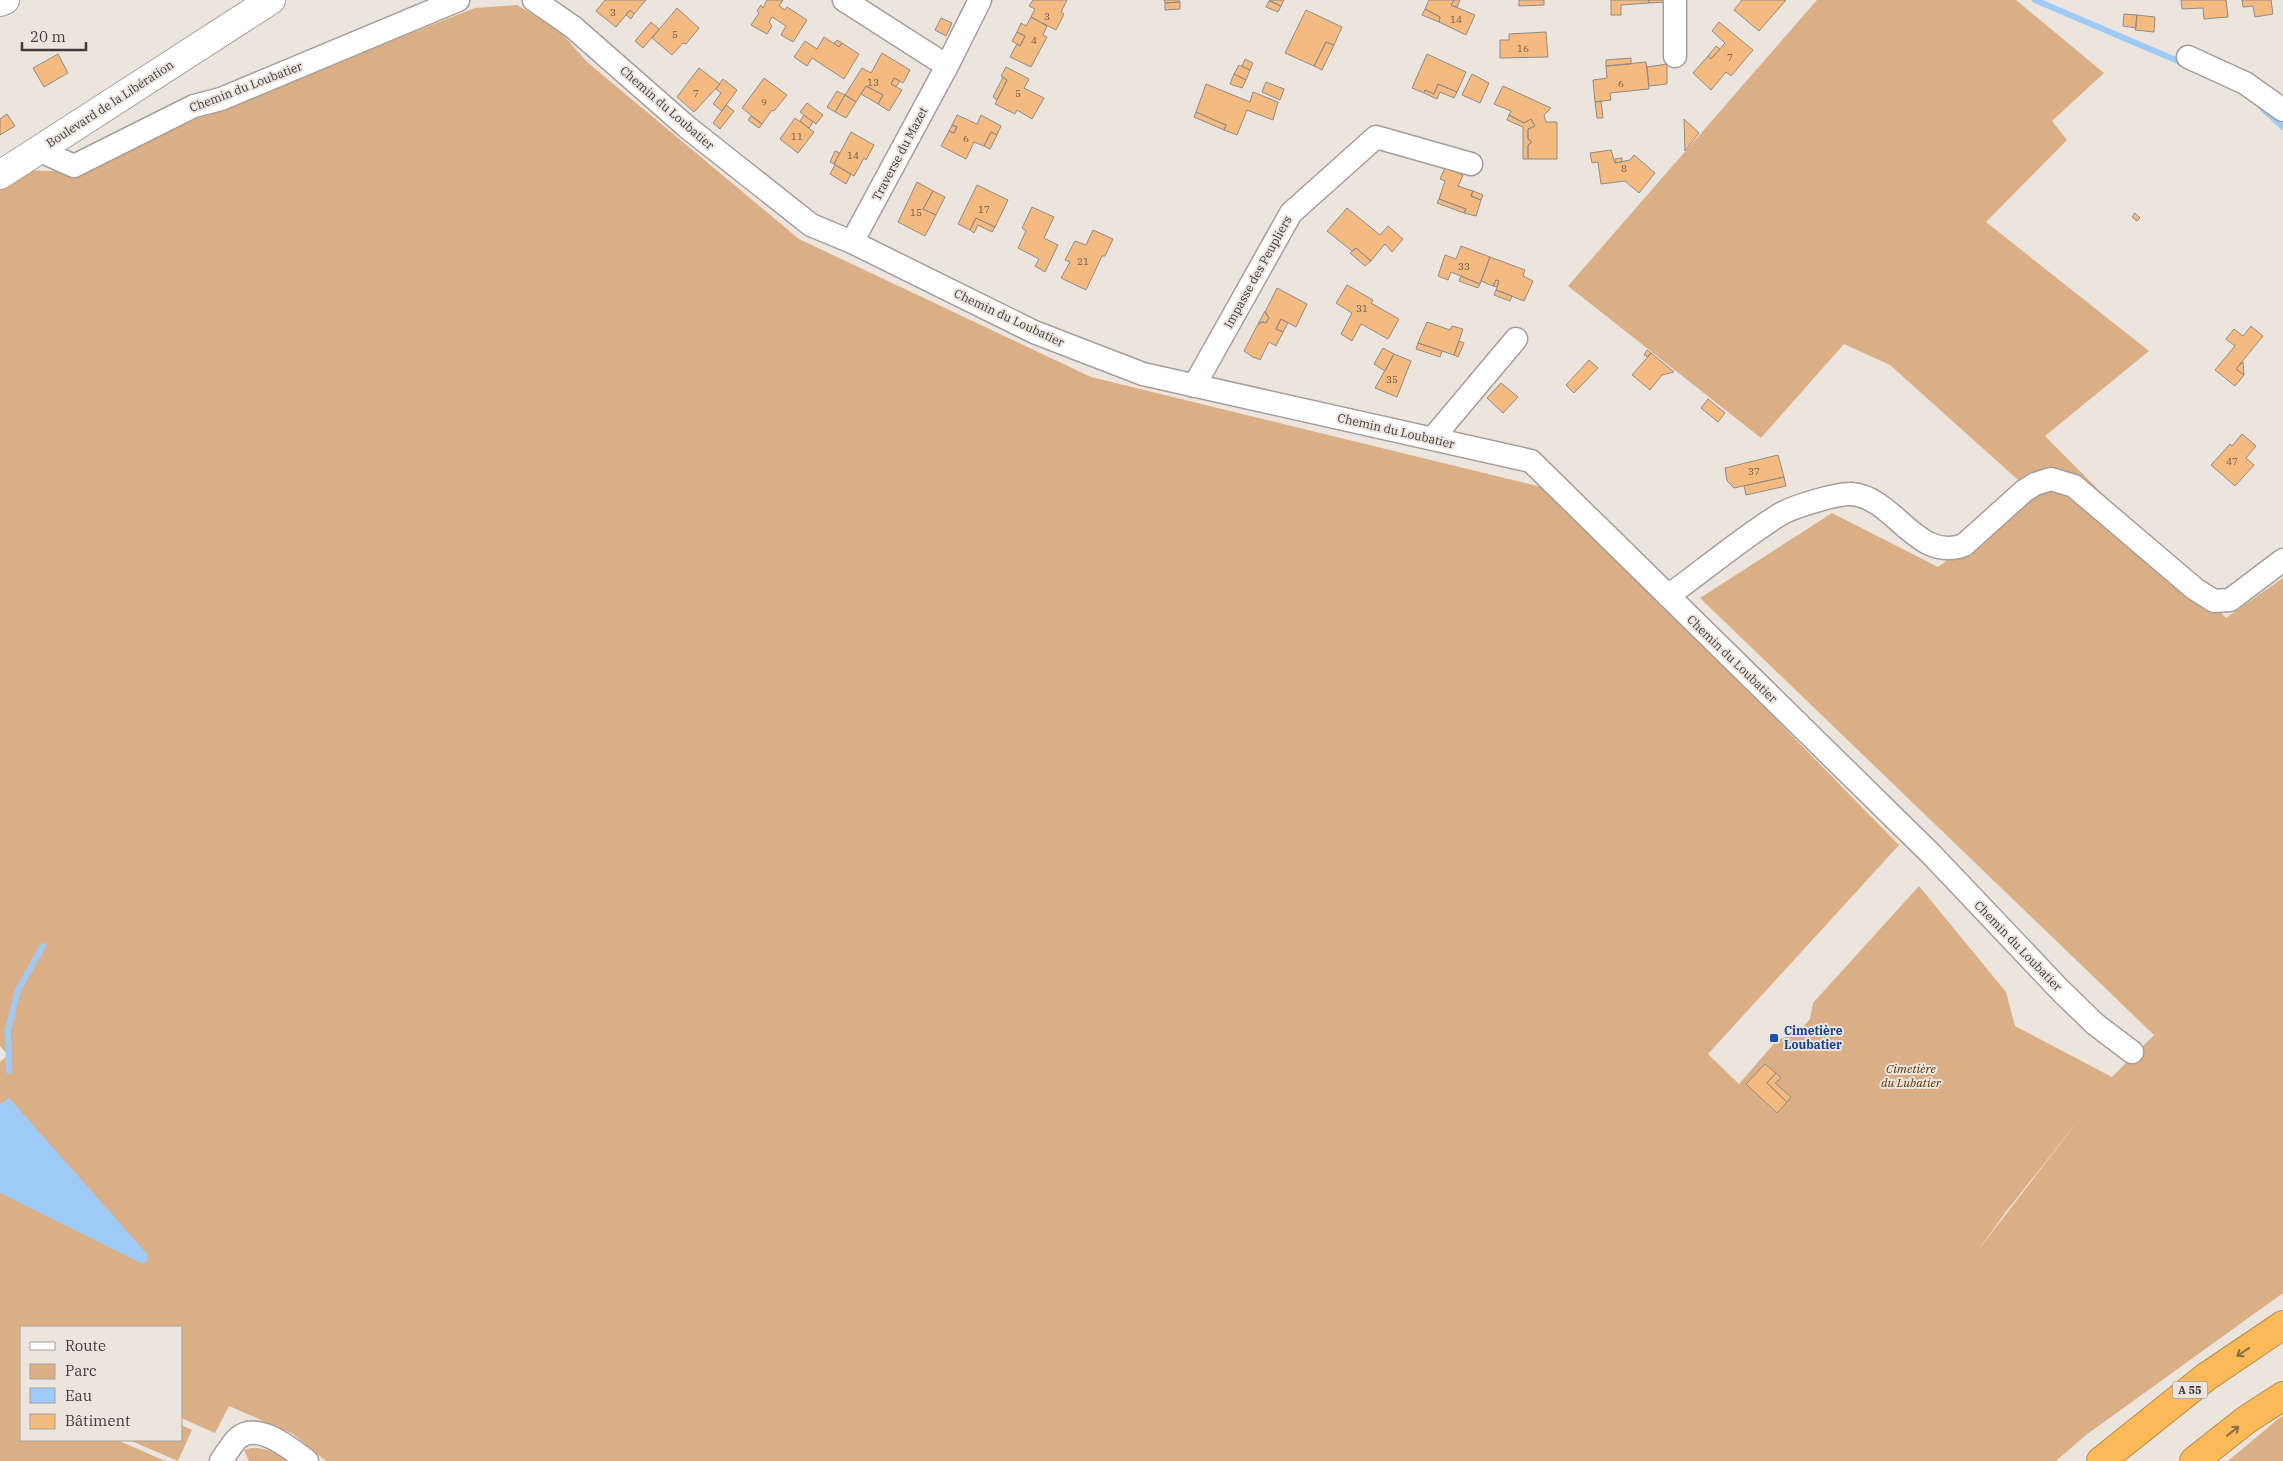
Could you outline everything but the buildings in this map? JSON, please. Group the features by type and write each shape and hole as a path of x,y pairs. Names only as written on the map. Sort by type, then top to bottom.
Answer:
{"highway":[{"name":"A 55","path":"2101,1461 2206,1377 2283,1324"},
{"path":"2194,1461 2246,1420 2283,1396"}],"street":[{"path":"0,2 5,0"},
{"name":"Boulevard de la Libération","path":"0,174 271,0"},
{"name":"Chemin du Loubatier","path":"38,150 74,166 194,106 221,99 458,0"},
{"name":"Chemin du Loubatier","path":"534,0 574,27 687,127 812,225 852,242 1034,332 1143,374 1531,461 1931,854 2061,991 2095,1024 2132,1052"},
{"path":"844,0 947,66"},
{"name":"Traverse du Mazet","path":"852,242 947,66 980,0"},
{"path":"1675,0 1675,56"},
{"path":"2188,57 2245,83 2283,110"},
{"name":"Impasse des Peupliers","path":"1194,386 1291,213 1376,138 1471,164"},
{"path":"1432,439 1516,339"},
{"path":"1668,596 1781,514 1838,494 1863,496 1934,546 1952,549 1964,545 2024,491 2051,479 2074,486 2194,589 2214,601 2230,600 2283,560"},
{"path":"221,1461 238,1438 246,1433 256,1432 288,1446 307,1461"}],"green space":[{"name":"Cimetière du Lubatier","path":"1817,0 2016,0 2104,73 2052,121 2067,140 1986,222 2149,351 2045,436 2226,618 2283,578 2283,1293 2086,1435 2056,1461 326,1461 293,1434 229,1406 215,1433 182,1418 182,1326 20,1326 20,1441 119,1441 165,1461 0,1461 0,1062 8,1055 0,1046 0,186 23,170 80,172 224,106 475,8 517,5 558,29 587,62 799,239 1091,377 1550,489 1899,845 1708,1054 1739,1084 1778,1039 1795,1035 1802,1028 1810,1019 1813,1003 1919,886 2006,992 2015,1026 2112,1077 2154,1035 1700,598 1832,513 1938,567 2037,497 1890,365 1844,344 1761,438 1568,286","holes":["2081,1117 1976,1253 2005,1213"]},
{"path":"2283,1416 2283,1461 2228,1461 2278,1419"},
{"path":"182,1425 192,1430 178,1461 131,1441 182,1441"},
{"path":"251,1448 271,1451 288,1461 249,1461 244,1450"}],"water":[{"path":"9,1098 148,1255 147,1262 141,1263 0,1193 0,1104"}],"waterway":[{"path":"2035,0 2185,64"},
{"path":"2262,108 2283,127"},
{"path":"9,1071 8,1030 18,990 43,946"}],"place":[{"name":"Cimetière Loubatier","path":"1774,1038"}]}
